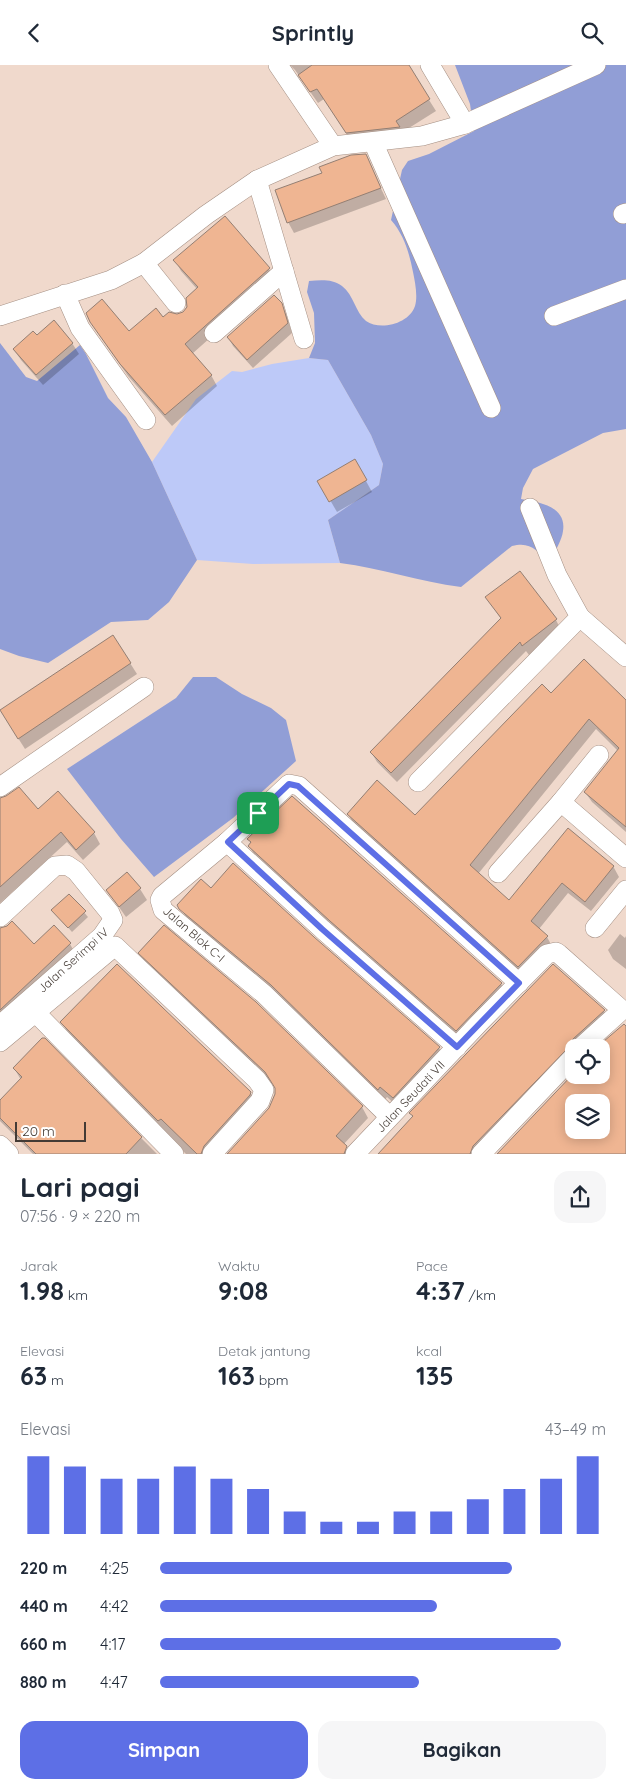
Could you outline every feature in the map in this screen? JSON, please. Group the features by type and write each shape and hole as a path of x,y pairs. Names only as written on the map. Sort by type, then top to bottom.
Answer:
{"street":[{"path":"278,65 333,147"},
{"path":"430,65 465,124"},
{"path":"0,316 111,280 144,263 206,215 257,180 333,147 422,136 465,124 596,65"},
{"path":"373,142 491,408"},
{"path":"257,180 304,339"},
{"path":"144,263 176,303"},
{"path":"214,333 284,271"},
{"path":"554,316 626,289"},
{"path":"65,294 80,328 146,420"},
{"path":"530,508 556,575 580,617 626,657"},
{"path":"418,781 580,617"},
{"path":"0,787 144,687"},
{"path":"498,873 561,803 599,755"},
{"path":"457,1047 322,929 228,842 289,784 298,786 519,983"},
{"path":"561,803 626,858"},
{"name":"Jalan Blok C-I","path":"228,842 162,896 160,900 163,910 264,993 389,1116"},
{"name":"Jalan Serimpi IV","path":"0,917 55,866 67,865 76,871 114,920 102,936 0,1025"},
{"path":"595,928 626,890"},
{"name":"Jalan Serimpi IV","path":"0,1042 115,946 257,1080 264,1090 260,1101 212,1154"},
{"name":"Jalan Seudati VII","path":"354,1154 547,955 556,952 559,954 624,1011"},
{"path":"591,1039 624,1011"},
{"path":"35,1012 174,1154"},
{"path":"481,1154 565,1065"},
{"path":"0,1145 9,1154"}],"shaded area":[{"path":"455,65 626,65 626,429 603,433 533,469 523,488 521,499 550,507 561,516 563,523 561,538 551,560 529,546 512,546 461,587 340,563 328,520 379,485 383,464 371,435 328,360 309,358 315,343 314,313 307,292 309,281 327,280 335,282 346,290 362,317 372,324 393,324 401,321 412,312 416,302 415,280 403,238 391,220 402,170 408,161 429,154 474,131 470,104"},
{"path":"0,343 26,377 37,381 80,345 108,398 126,417 152,462 197,560 169,602 148,620 111,622 48,663 0,649"},
{"path":"309,358 328,360 371,435 383,464 379,485 328,520 340,563 253,564 197,560 152,462 196,399 232,371 242,372 272,364"},
{"path":"193,677 216,677 242,694 271,708 286,720 296,761 233,818 154,877 121,839 67,769 176,698"}],"building":[{"path":"312,65 409,65 430,99 396,121 400,127 346,133 317,89 310,92 298,75"},
{"path":"366,154 381,188 287,223 275,190 322,173 319,167 351,155"},
{"path":"225,216 270,268 185,344 212,375 165,415 120,364 90,322 86,313 102,299 129,331 156,308 163,317 169,312 177,314 183,312 187,307 186,298 198,287 173,260"},
{"path":"274,295 282,303 288,323 247,360 227,337"},
{"path":"54,320 73,343 36,375 13,349 33,331 37,335"},
{"path":"355,459 367,480 329,502 317,481"},
{"path":"520,571 557,619 522,646 520,642 391,773 370,752 501,618 485,597"},
{"path":"113,635 131,663 18,739 0,710"},
{"path":"584,659 626,700 626,827 584,792 619,748 589,719 470,865 509,900 568,828 614,866 585,902 562,883 531,921 548,936 518,967 347,814 377,780 415,815 542,684 551,693"},
{"path":"19,787 38,809 58,791 95,832 76,850 61,832 0,887 0,798"},
{"path":"292,796 502,983 456,1031 330,921 248,846 251,842 247,839"},
{"path":"233,863 440,1047 393,1098 380,1087 378,1090 271,985 179,909 177,905 201,879 211,888"},
{"path":"127,872 141,888 119,907 106,890"},
{"path":"69,894 86,911 68,928 51,910"},
{"path":"12,921 34,944 54,925 71,943 0,1010 0,928 7,926"},
{"path":"164,925 256,1002 363,1106 336,1136 347,1146 344,1154 227,1154 269,1108 275,1094 275,1088 265,1072 138,953"},
{"path":"117,964 251,1092 204,1146 201,1154 197,1154 161,1119 158,1121 60,1022"},
{"path":"553,964 605,1010 573,1039 565,1039 565,1051 473,1146 470,1154 378,1154 413,1116 409,1113"},
{"path":"624,1024 626,1026 626,1154 497,1154 565,1082 565,1084 610,1084 610,1039 606,1039"},
{"path":"42,1038 45,1038 142,1137 126,1154 36,1154 0,1118 0,1100 22,1077 13,1068"}],"route":[{"path":"289,784 298,786 519,983 480,1021 457,1047 322,929 228,842 258,813 289,784"}]}
